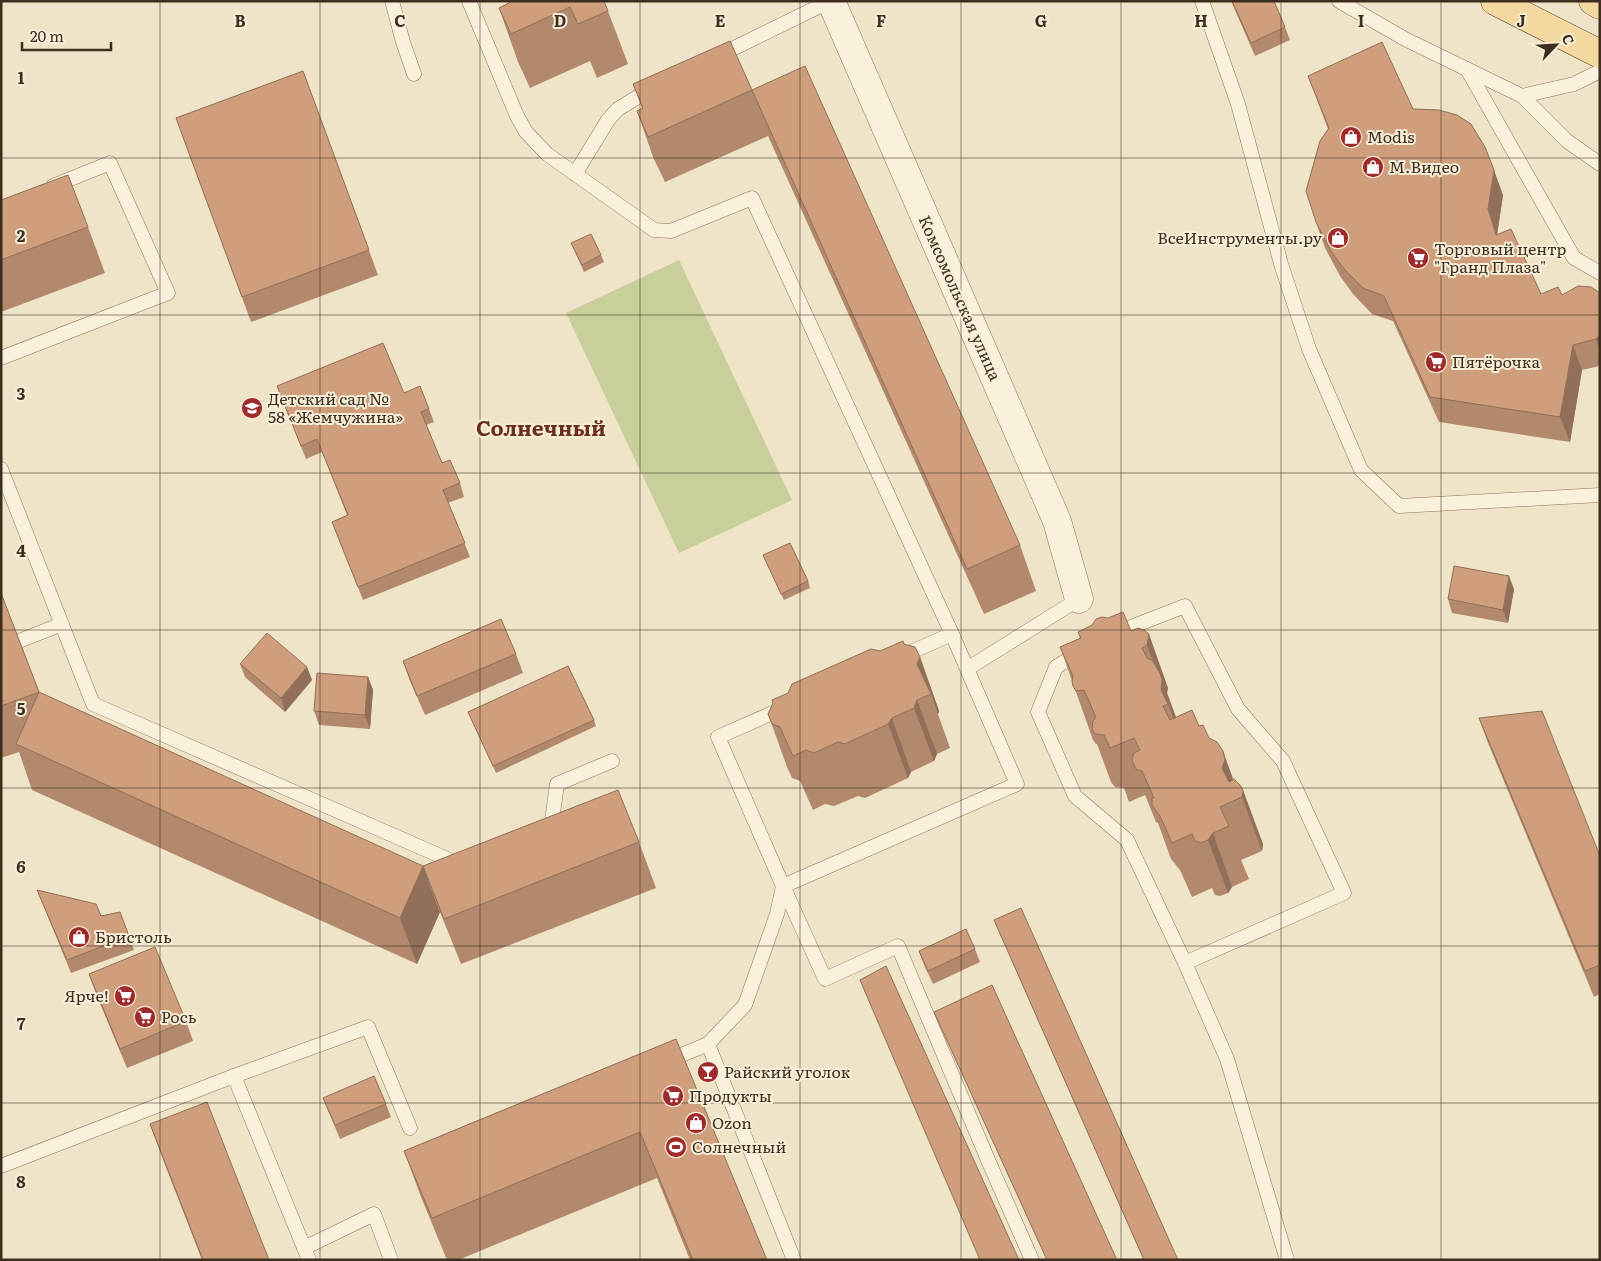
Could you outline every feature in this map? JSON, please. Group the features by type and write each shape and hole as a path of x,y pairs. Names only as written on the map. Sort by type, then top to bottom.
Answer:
{"main road":[{"path":"1495,1 1600,54"},
{"path":"1593,1 1600,4"}],"street":[{"name":"Комсомольская улица","path":"830,1 1057,521 1079,600"}],"lane":[{"path":"392,1 414,74"},
{"path":"469,1 517,116 526,132 547,154 654,230 671,231 752,198 952,634 1017,784 783,886"},
{"path":"708,60 830,1"},
{"path":"1202,1 1238,104 1281,264 1309,349 1361,470 1399,506 1600,495"},
{"path":"1339,1 1406,39 1522,96 1567,141 1600,164"},
{"path":"1467,69 1574,258 1600,273"},
{"path":"1522,96 1574,84 1600,72"},
{"path":"575,174 608,120 618,109 648,90 665,82"},
{"path":"1,358 168,293 110,163 38,192"},
{"path":"1,469 93,704 461,865 470,862"},
{"path":"967,670 1079,600"},
{"path":"1185,963 1344,893 1283,761 1238,709 1186,606 1105,637 1056,667 1038,712 1075,796 1127,840 1185,963 1227,1059 1287,1260"},
{"path":"19,641 62,624"},
{"path":"889,662 952,634"},
{"path":"799,701 718,737 825,979 898,946 1032,1260"},
{"path":"533,836 551,828 557,784 612,761"},
{"path":"654,1066 708,1044 745,1005 777,914 783,886"},
{"path":"1,1166 234,1076 368,1028 410,1128"},
{"path":"708,1044 794,1260"},
{"path":"234,1076 307,1254 374,1214 391,1260"}],"green space":[{"path":"679,260 792,500 679,553 566,313"}],"building":[{"path":"513,1 604,1 608,11 578,24 570,7 511,34 499,8"},
{"path":"1232,1 1274,1 1285,27 1251,43"},
{"path":"730,41 752,90 648,137 637,111 643,108 633,84"},
{"name":"Торговый центр \"Гранд Плаза\"","path":"1382,42 1413,109 1439,110 1457,115 1471,124 1485,147 1494,170 1488,209 1496,235 1511,229 1541,294 1558,287 1562,295 1578,286 1591,287 1600,293 1600,335 1596,339 1573,345 1560,417 1430,397 1384,296 1363,288 1344,269 1331,251 1316,222 1306,191 1320,141 1329,128 1308,76"},
{"path":"805,66 1020,545 967,569 752,90"},
{"path":"303,71 369,250 242,297 176,118"},
{"path":"68,175 88,227 1,260 1,200"},
{"path":"591,234 601,255 582,265 571,243"},
{"path":"383,343 404,393 420,386 429,409 421,412 442,463 450,460 460,483 443,490 465,543 358,587 332,522 348,515 317,439 301,446 277,386"},
{"path":"790,543 808,581 781,594 763,555"},
{"path":"1454,566 1509,576 1503,610 1448,599"},
{"path":"1,593 39,692 1,706"},
{"path":"1123,612 1131,631 1138,628 1149,634 1147,645 1142,648 1147,658 1152,660 1160,673 1162,680 1161,690 1168,704 1163,706 1170,720 1192,710 1199,726 1203,725 1209,738 1217,742 1223,751 1225,760 1222,768 1229,782 1234,779 1243,790 1242,797 1220,807 1229,826 1213,833 1208,840 1201,843 1195,841 1192,834 1172,843 1160,816 1152,805 1152,798 1154,798 1142,771 1136,769 1132,760 1134,753 1140,750 1134,738 1110,748 1104,735 1095,734 1092,729 1093,721 1096,717 1084,690 1076,691 1073,686 1073,676 1060,647 1081,638 1078,632 1092,625 1096,619 1108,618"},
{"path":"501,619 516,654 417,696 403,661"},
{"path":"267,633 307,667 281,698 240,664"},
{"path":"903,641 904,644 915,647 920,657 917,664 931,694 917,700 914,708 892,718 888,724 845,744 838,742 814,753 806,750 793,756 780,727 772,724 768,714 773,703 772,700 788,693 792,684 871,649 880,651"},
{"path":"568,666 594,720 493,766 468,712"},
{"path":"317,673 368,677 365,715 314,711"},
{"path":"39,692 423,866 400,918 16,744"},
{"path":"1542,711 1600,856 1600,965 1585,971 1479,718"},
{"path":"618,790 639,842 444,919 423,866"},
{"path":"37,890 96,904 101,916 120,912 129,936 67,960"},
{"path":"1021,908 1178,1260 1144,1260 994,920"},
{"path":"966,929 975,949 928,971 919,951"},
{"name":"Рось","path":"155,947 186,1021 120,1049 89,974"},
{"path":"886,966 1019,1260 980,1260 860,980"},
{"path":"992,985 1117,1260 1047,1260 934,1012"},
{"path":"676,1039 767,1260 693,1260 640,1132 432,1218 404,1151"},
{"path":"374,1076 386,1104 335,1125 323,1098"},
{"path":"207,1102 269,1260 203,1260 150,1124"}],"place":[{"name":"Modis","path":"1351,137"},
{"name":"М.Видео","path":"1373,167"},
{"name":"ВсеИнструменты.ру","path":"1338,238"},
{"name":"Торговый центр \"Гранд Плаза\"","path":"1418,258"},
{"name":"Пятёрочка","path":"1436,362"},
{"name":"Детский сад № 58 «Жемчужина»","path":"252,408"},
{"name":"Бристоль","path":"79,937"},
{"name":"Ярче!","path":"125,996"},
{"name":"Рось","path":"145,1017"},
{"name":"Райский уголок","path":"708,1072"},
{"name":"Продукты","path":"673,1096"},
{"name":"Ozon","path":"696,1123"},
{"name":"Солнечный","path":"676,1147"}],"district":[{"name":"Солнечный","path":"541,429"}]}
